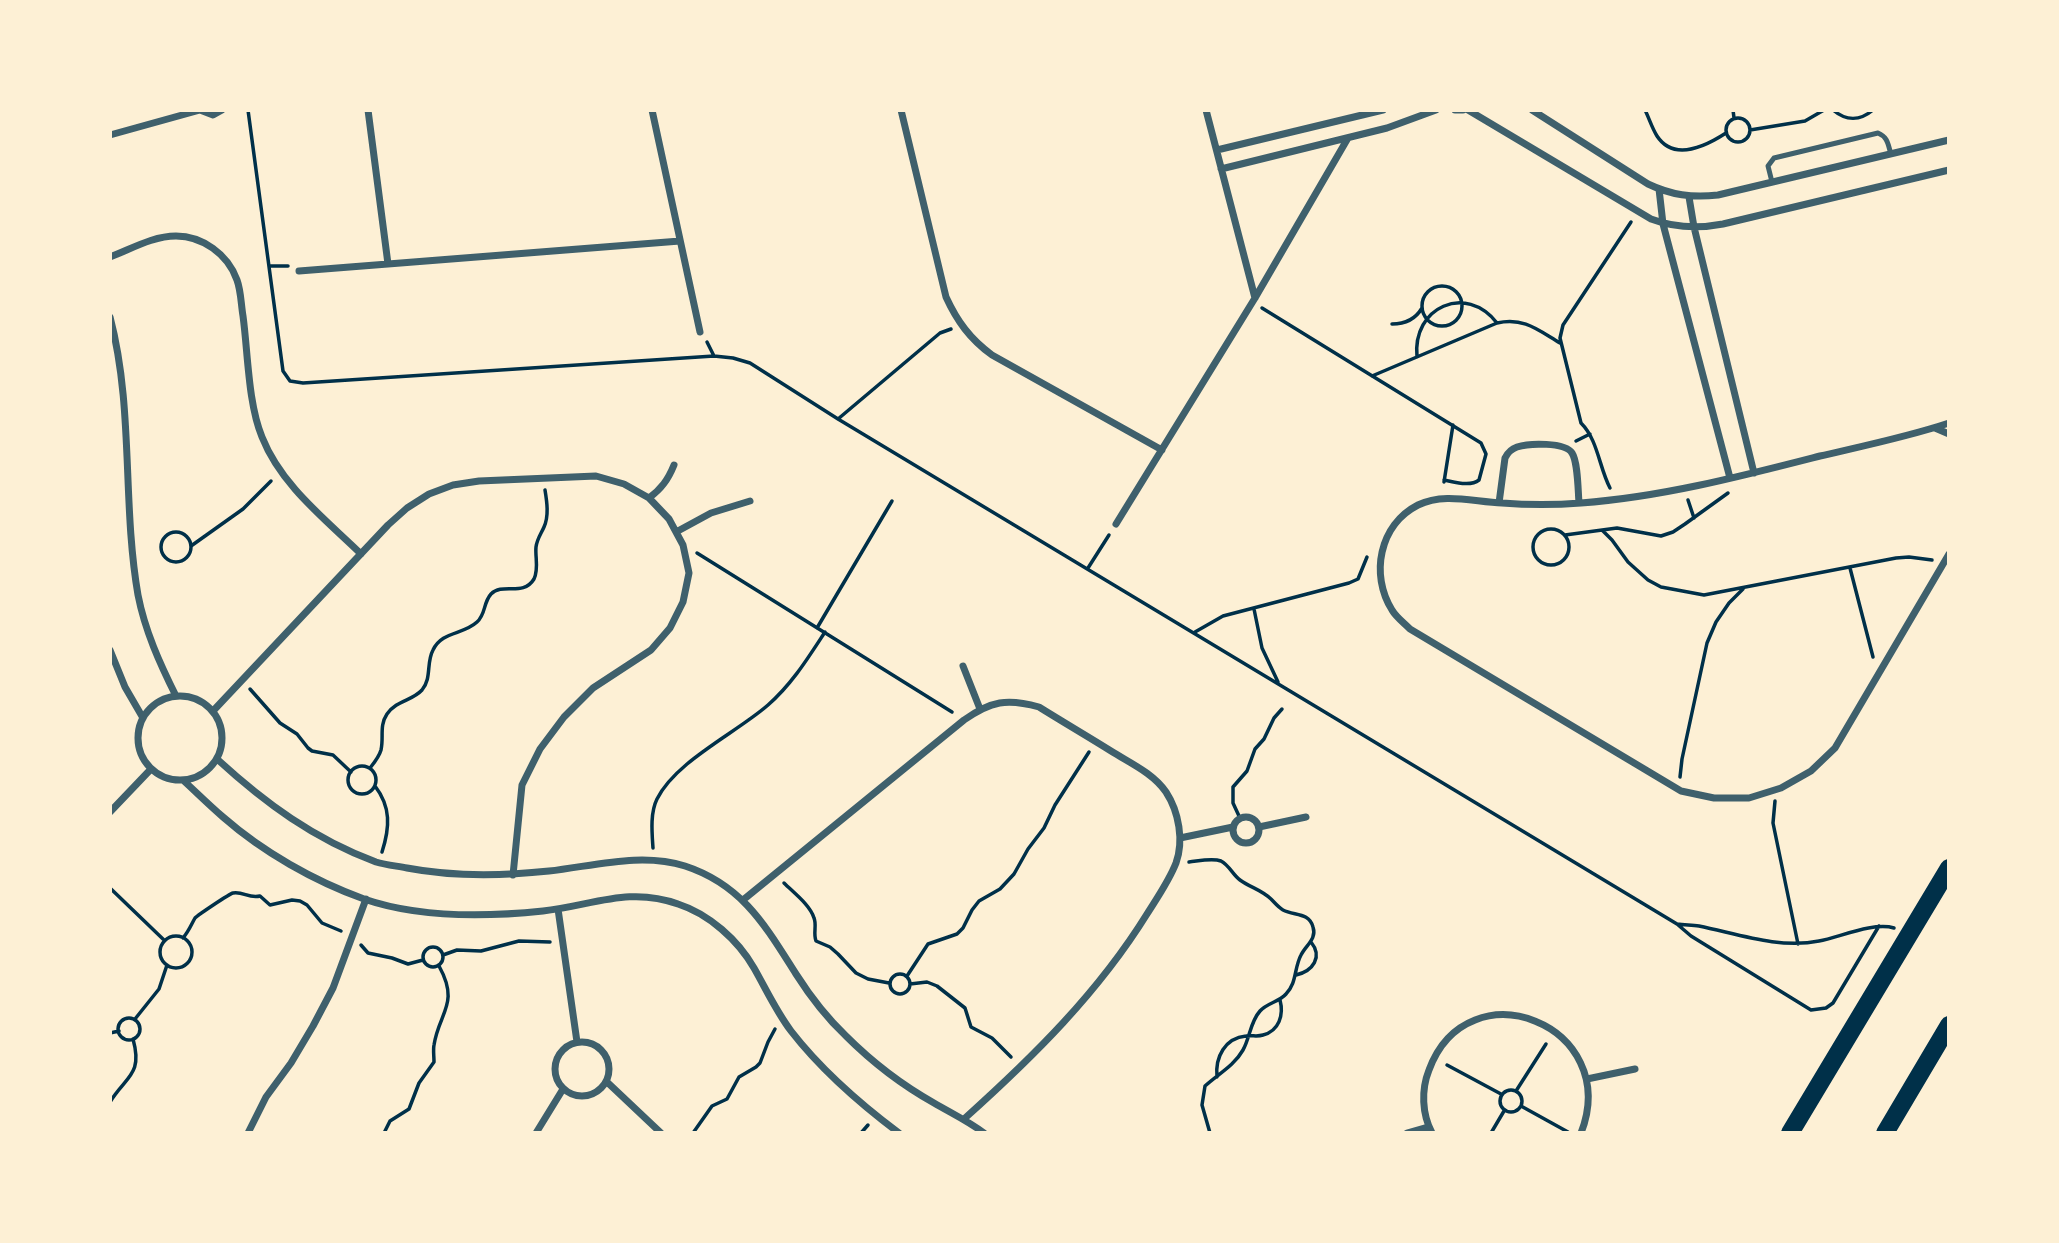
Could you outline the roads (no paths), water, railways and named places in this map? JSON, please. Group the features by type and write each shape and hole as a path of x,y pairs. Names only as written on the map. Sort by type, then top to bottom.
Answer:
{"main road":[{"path":"1790,1133 1949,868"},
{"path":"1885,1133 1949,1025"}],"street":[{"path":"110,135 200,110 213,115 222,110"},
{"path":"368,110 388,264"},
{"path":"652,110 699,332"},
{"path":"901,110 946,297 964,330 992,355 1161,450"},
{"path":"1206,110 1254,300"},
{"path":"1217,150 1383,110"},
{"path":"1222,169 1402,124 1436,110"},
{"path":"1455,110 1462,110"},
{"path":"1468,110 1638,212 1663,224 1693,228 1723,224 1949,170"},
{"path":"1531,110 1659,189 1689,197 1718,195 1949,140"},
{"path":"1116,524 1254,300 1349,138"},
{"path":"1659,189 1663,224 1730,478"},
{"path":"1689,197 1693,228 1754,473"},
{"path":"110,257 155,239 175,236 194,238 212,247 227,261 236,278 241,297 255,415 261,435 281,472 294,489 361,554"},
{"path":"299,271 680,241"},
{"path":"110,317 122,377 133,564 139,598 152,643 176,696"},
{"path":"1949,423 1754,473 1630,498 1579,503 1499,503 1441,498 1418,505 1398,520 1384,541 1379,565 1382,590 1392,612 1410,629 1681,791 1714,798 1749,797 1781,788 1811,771 1835,748 1949,554"},
{"path":"1935,428 1949,434"},
{"path":"1499,503 1508,452 1521,446 1559,445 1566,447 1574,459 1579,503"},
{"path":"649,498 669,478 674,465"},
{"path":"213,711 361,554 407,508 429,494 453,485 479,481 596,475 624,484 649,498 669,519 683,545 689,573 683,602 670,628 651,650 593,688 564,717 540,749 522,786 513,875"},
{"path":"676,532 712,513 750,500"},
{"path":"111,653 125,687 143,718"},
{"path":"963,666 980,709"},
{"path":"176,696 203,702 213,711 222,734 222,747 217,759 203,774 184,780 173,780 161,776 144,761 138,740 139,729 151,707 163,699 176,696"},
{"path":"743,900 964,720 980,709 999,702 1019,701 1039,707 1149,774 1165,792 1176,813 1180,838 1177,862 1166,884 1109,970 1076,1011 1021,1067 964,1119"},
{"path":"217,759 253,792 292,820 334,844 379,863 423,871 513,875 653,859 686,866 716,880 743,900 762,920 820,1007 872,1061 902,1084 984,1133"},
{"path":"110,812 151,769"},
{"path":"184,780 224,818 268,851 316,878 366,899 413,909 461,914 510,914 558,909 619,896 649,896 679,904 707,918 730,937 752,965 769,999 813,1058 872,1113 899,1133"},
{"path":"1259,827 1306,817"},
{"path":"1240,818 1251,818 1259,827 1255,839 1248,843 1236,839 1233,827 1240,818"},
{"path":"1180,838 1233,827"},
{"path":"248,1133 266,1097 291,1063 333,988 366,899"},
{"path":"558,909 577,1042"},
{"path":"1407,1133 1430,1130 1423,1103 1425,1080 1433,1058 1445,1041 1460,1028 1478,1019 1517,1015 1537,1020 1554,1030 1569,1044 1580,1060 1587,1079 1589,1099 1581,1133"},
{"path":"577,1042 586,1042 601,1049 607,1056 609,1065 607,1082 601,1090 592,1095 572,1095 557,1081 555,1071 560,1053 577,1042"},
{"path":"1587,1079 1635,1069"},
{"path":"607,1082 661,1133"},
{"path":"536,1133 564,1089"}],"lane":[{"path":"1772,182 1768,166 1774,158 1878,133 1887,139 1891,154"}]}
